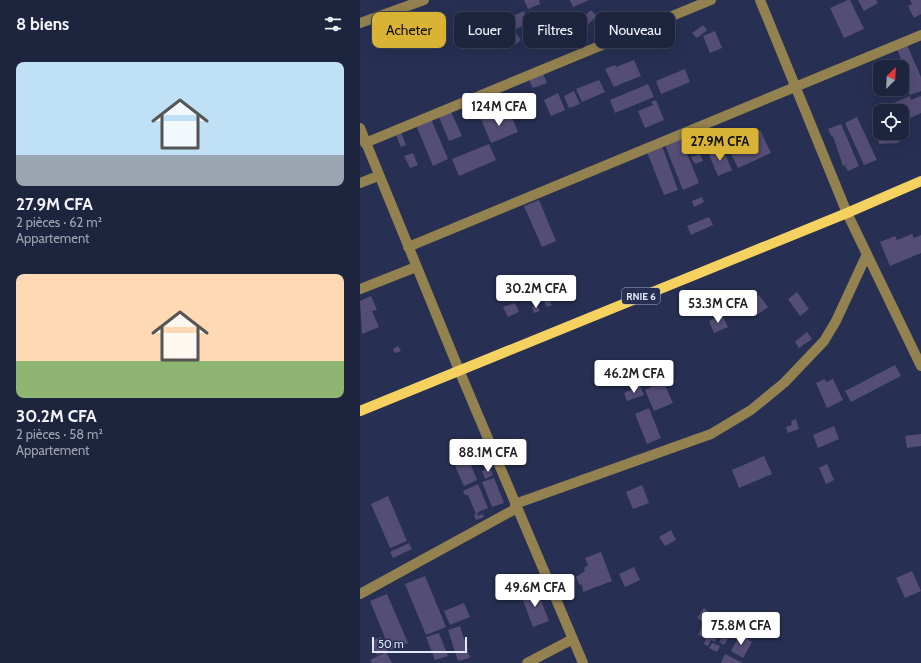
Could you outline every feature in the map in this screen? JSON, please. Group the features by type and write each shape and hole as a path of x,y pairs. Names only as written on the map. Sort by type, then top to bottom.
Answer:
{"main road":[{"name":"RNIE 6","path":"360,411 847,213 921,181"}],"street":[{"path":"360,23 424,0"},
{"path":"365,143 711,0"},
{"path":"760,0 847,213 921,366"},
{"path":"408,247 921,35"},
{"path":"360,128 378,176 583,663"},
{"path":"360,183 378,176"},
{"path":"360,594 516,506 711,434 751,410 784,383 824,341 836,321 867,254"},
{"path":"360,289 416,267"},
{"path":"528,663 573,639"}],"building":[{"path":"524,0 539,0 540,4 528,9"},
{"path":"570,0 589,0 573,7"},
{"path":"850,0 864,29 844,38 830,8"},
{"path":"858,0 876,0 878,3 864,11"},
{"path":"910,0 921,0 921,14 914,18 908,6 912,4"},
{"path":"591,10 595,14 595,18 587,25 587,14"},
{"path":"524,11 524,12 523,12 523,26 515,29 515,15"},
{"path":"703,25 707,30 697,38 692,33"},
{"path":"715,31 722,48 710,53 703,36"},
{"path":"515,32 521,40 516,44 515,43"},
{"path":"907,45 921,77 921,91 910,95 909,60 898,60 901,59 897,49"},
{"path":"634,60 641,76 623,83 616,67"},
{"path":"615,65 623,83 614,87 605,69"},
{"path":"685,69 690,82 661,94 656,81"},
{"path":"543,74 547,83 533,88 529,80"},
{"path":"599,80 605,92 582,102 576,89"},
{"path":"648,84 654,97 615,113 610,100"},
{"path":"574,91 580,104 569,108 564,96"},
{"path":"558,93 565,110 551,116 544,100"},
{"path":"910,96 911,100 921,96 921,113 909,119 909,104 894,103"},
{"path":"656,100 664,120 645,128 638,111 653,105 651,102"},
{"path":"451,112 462,136 449,141 439,117"},
{"path":"510,113 518,132 491,143 481,119 493,115 495,119"},
{"path":"857,117 877,160 864,165 845,123"},
{"path":"431,119 448,159 433,166 416,125"},
{"path":"841,124 859,166 848,171 845,166 850,164 843,166 833,136 832,137 828,129"},
{"path":"760,130 771,153 738,168 727,145"},
{"path":"401,132 406,145 401,147 396,135"},
{"path":"680,136 699,183 683,190 664,143"},
{"path":"879,140 899,140 899,143 879,144"},
{"path":"489,144 496,160 459,176 452,159"},
{"path":"662,146 678,190 664,195 647,152"},
{"path":"723,149 732,170 718,176 709,155"},
{"path":"413,153 418,165 410,168 404,156"},
{"path":"700,154 703,161 695,164 691,157"},
{"path":"702,197 704,202 694,207 692,201"},
{"path":"539,200 556,241 542,247 524,206"},
{"path":"709,217 713,225 691,235 687,226"},
{"path":"912,234 914,238 921,235 921,253 890,266 880,242 895,236 897,240"},
{"path":"797,292 809,309 800,316 788,299"},
{"path":"713,295 718,306 709,310 704,299"},
{"path":"759,295 768,307 757,315 749,304"},
{"path":"371,296 377,310 372,311 379,327 362,334 360,301"},
{"path":"549,300 552,305 547,307 544,302"},
{"path":"693,300 697,308 686,313 682,305"},
{"path":"515,303 519,312 508,317 503,307"},
{"path":"537,305 540,311 534,313 532,307"},
{"path":"722,315 728,327 714,333 709,321"},
{"path":"807,332 812,339 799,348 795,342"},
{"path":"398,346 401,351 395,353 393,349"},
{"path":"895,365 901,376 851,402 845,391"},
{"path":"825,379 826,382 833,379 843,400 827,408 816,383"},
{"path":"663,381 673,403 654,411 645,390"},
{"path":"640,386 644,395 627,401 624,393"},
{"path":"649,408 661,438 647,444 635,414"},
{"path":"796,419 799,429 788,433 786,427 792,425 791,421"},
{"path":"834,426 839,439 818,448 813,435"},
{"path":"921,434 921,446 907,448 905,436"},
{"path":"764,456 772,474 739,488 732,470"},
{"path":"469,460 477,480 464,486 455,466"},
{"path":"827,464 834,480 826,484 819,468"},
{"path":"490,467 493,475 485,479 482,471"},
{"path":"494,478 504,503 492,507 482,482"},
{"path":"478,484 488,508 478,512 477,516 483,514 484,517 476,520 474,515 476,514 468,495 465,495 463,491"},
{"path":"642,485 649,503 633,509 626,492"},
{"path":"388,496 407,541 390,548 371,504"},
{"path":"671,530 676,540 665,546 659,537"},
{"path":"409,543 412,549 393,558 390,552"},
{"path":"601,552 612,581 583,592 582,585 579,584 576,577 585,571 584,568 588,565 585,558"},
{"path":"634,567 640,580 625,587 619,574"},
{"path":"912,571 921,591 905,598 896,578"},
{"path":"425,576 446,627 426,635 405,584"},
{"path":"537,590 549,621 533,627 521,595"},
{"path":"387,594 408,643 390,650 370,601"},
{"path":"464,603 470,617 450,625 444,611"},
{"path":"704,608 709,612 703,622 697,618"},
{"path":"704,622 720,629 715,642 711,640 708,646 704,644 706,638 698,635"},
{"path":"460,626 470,658 458,661 448,630"},
{"path":"439,633 448,656 435,660 426,637"},
{"path":"740,634 752,642 743,658 731,651"},
{"path":"723,636 728,639 724,645 719,642"},
{"path":"381,637 388,650 377,655 371,641"},
{"path":"712,643 720,646 717,652 709,648"},
{"path":"386,652 392,663 372,663 370,660"},
{"path":"725,654 743,663 721,663"}]}
